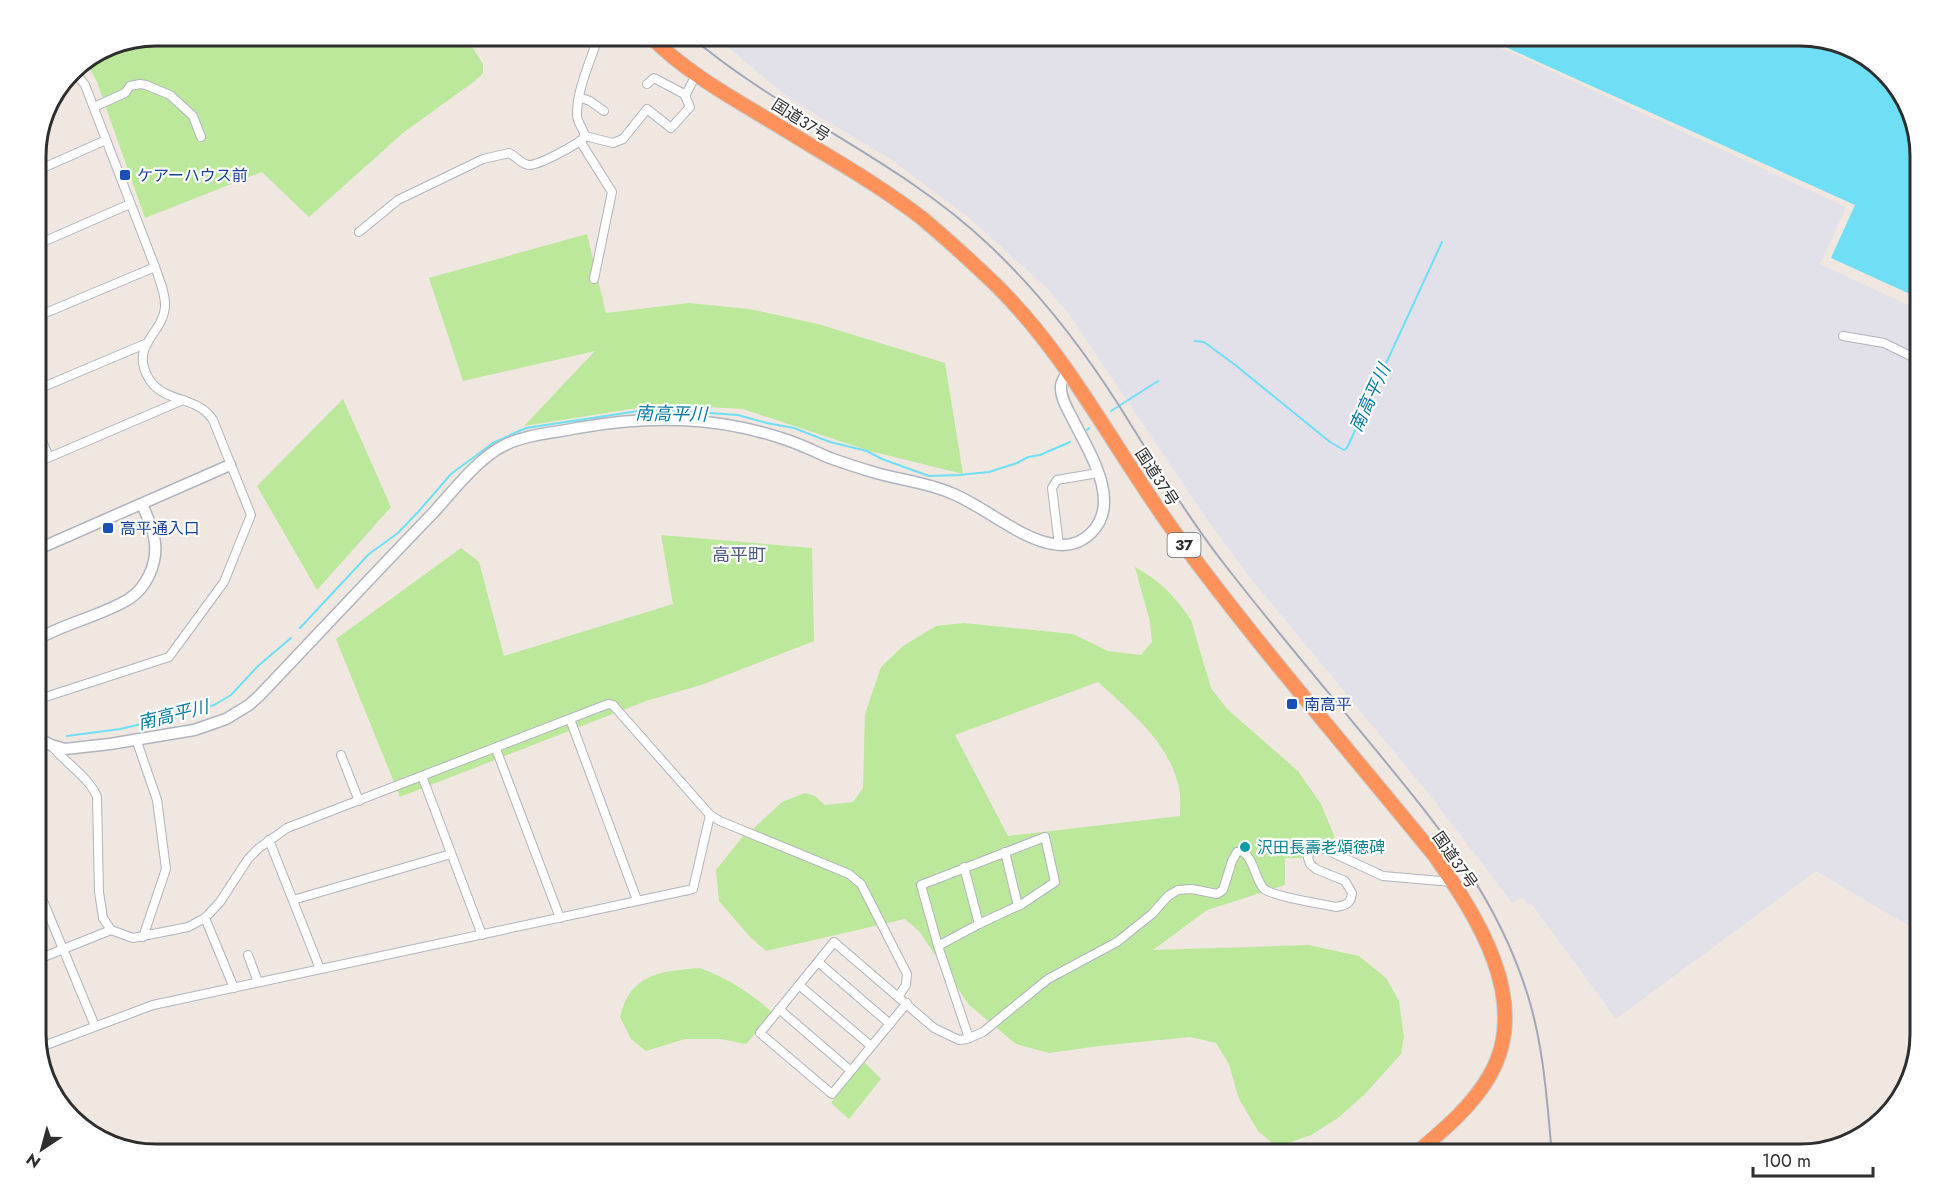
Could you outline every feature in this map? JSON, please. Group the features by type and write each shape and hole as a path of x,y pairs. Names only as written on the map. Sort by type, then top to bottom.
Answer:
{"highway":[{"name":"国道37号","path":"660,46 696,75 875,185 921,218 967,257 1024,314 1068,370 1160,511 1199,564 1435,856 1475,920 1490,951 1502,984 1505,1026 1500,1052 1489,1077 1470,1104 1426,1144"}],"street":[{"path":"594,46 579,97 577,117 582,138 612,192 594,279"},
{"path":"359,232 398,200 483,159 509,153 526,165 531,165 559,153 582,138 613,143 623,139 647,109 671,128 690,108 686,95 696,75"},
{"path":"47,696 169,657 224,582 251,515 213,420 201,407 163,393 148,377 143,355 146,344 162,316 165,299 94,107 80,78"},
{"path":"648,84 654,78 686,95"},
{"path":"94,107 125,93 130,86 146,85 170,95 194,116 201,137"},
{"path":"579,97 590,100 604,111"},
{"path":"47,166 106,140"},
{"path":"47,240 130,204"},
{"path":"47,312 155,267"},
{"path":"1843,336 1884,343 1910,356"},
{"path":"47,385 146,344"},
{"path":"47,743 65,749 79,748 194,730 226,719 249,705 490,454 505,445 532,436 605,423 662,418 754,430 789,440 877,473 915,481 949,492 1041,541 1059,545 1081,540 1091,533 1102,518 1105,496 1103,484 1062,398 1060,384 1068,370"},
{"path":"47,453 49,457 183,400"},
{"path":"47,545 230,465"},
{"path":"1059,545 1052,488 1057,480 1098,473"},
{"path":"47,634 129,599 146,582 153,565 156,544 142,504"},
{"path":"51,745 59,756 94,789 97,797 100,905 103,918 111,930 133,938 143,938 188,927 205,918 220,902 249,859 269,840 287,828 608,704 613,705 710,815 849,874 861,884 907,974 906,985 898,996"},
{"path":"570,719 637,900"},
{"path":"136,739 157,800 166,869 143,938"},
{"path":"496,748 560,918"},
{"path":"341,755 359,801"},
{"path":"422,776 482,935"},
{"path":"47,1044 153,1005 693,889 710,815"},
{"path":"938,946 1018,906 1055,882 1046,837 921,885 938,946 969,1038"},
{"path":"269,840 320,969"},
{"path":"907,1003 832,1094 759,1033 834,942 907,1003 934,1028 959,1040 969,1038 983,1032 1048,979 1117,942 1152,914 1168,896 1179,890 1192,889 1217,894 1223,890 1237,852 1243,852 1250,858 1259,881 1268,892 1336,907 1346,906 1351,900 1352,893 1345,881 1316,869 1310,864 1308,858 1311,848 1317,846 1383,876 1452,882"},
{"path":"1005,852 1018,906"},
{"path":"293,900 451,854"},
{"path":"964,867 979,924"},
{"path":"47,912 95,1026"},
{"path":"205,918 234,988"},
{"path":"47,956 111,930"},
{"path":"248,955 258,982"},
{"path":"818,962 890,1024"},
{"path":"799,985 871,1046"},
{"path":"779,1009 851,1071"}],"shaded area":[{"path":"727,46 1497,46 1846,207 1820,264 1910,306 1910,927 1816,871 1616,1019 1531,903 1528,905 1522,897 1512,903 1430,795 1248,575 1202,512 1069,314 1047,288 967,216 889,158 790,99"}],"green space":[{"path":"156,46 471,46 483,64 483,73 475,81 404,132 309,217 262,172 145,218 97,82 90,69 101,61 121,52"},
{"path":"587,234 606,313 689,303 749,309 818,324 945,363 963,474 870,451 743,409 687,406 637,408 524,426 595,351 463,381 429,278"},
{"path":"343,399 391,507 317,590 257,486"},
{"path":"661,535 812,548 814,641 701,685 646,701 400,797 336,639 461,548 479,562 504,656 673,604"},
{"path":"1135,567 1160,584 1185,611 1191,620 1211,688 1227,709 1298,771 1321,804 1337,843 1308,858 1285,858 1285,885 1207,910 1153,950 1309,945 1359,956 1386,978 1399,1001 1404,1037 1401,1054 1365,1094 1338,1118 1311,1135 1286,1144 1273,1144 1258,1131 1239,1099 1229,1064 1216,1043 1190,1037 1049,1053 1016,1044 969,1005 919,931 905,919 766,951 750,937 719,901 716,870 748,830 754,828 782,802 805,793 815,796 825,805 853,802 863,788 865,714 881,667 903,646 936,626 964,623 1073,634 1108,651 1141,655 1152,642 1150,622","holes":["1098,682 1135,716 1158,742 1174,772 1179,788 1180,816 1008,836 955,735"]},
{"path":"700,968 738,987 773,1013 746,1044 721,1039 685,1039 646,1051 631,1039 620,1017 631,992 639,983 660,973"},
{"path":"864,1062 881,1079 849,1119 831,1103"}],"water":[{"path":"1503,46 1801,46 1829,50 1843,55 1868,69 1888,89 1896,101 1907,128 1910,149 1910,294 1831,258 1855,205"}],"waterway":[{"name":"南高平川","path":"1195,341 1204,342 1330,442 1344,450 1347,448 1442,242"},
{"name":"南高平川","path":"1111,411 1158,381"},
{"name":"南高平川","path":"300,628 369,554 398,533 451,474 493,443 526,428 645,410 738,415 794,428 830,442 867,451 882,459 929,476 989,472 1070,442"},
{"name":"南高平川","path":"67,736 120,729 214,705 231,695 258,666 291,638"}],"railway":[{"path":"703,46 763,90 880,162 954,215 1007,263 1074,341 1104,382 1179,500 1218,556 1447,840 1485,897 1516,961 1528,996 1538,1035 1551,1144"}],"place":[{"name":"ケアーハウス前","path":"125,175"},
{"name":"高平通入口","path":"108,528"},
{"name":"南高平","path":"1292,704"},
{"name":"沢田長壽老頌徳碑","path":"1245,847"}],"district":[{"name":"高平町","path":"739,555"}]}
